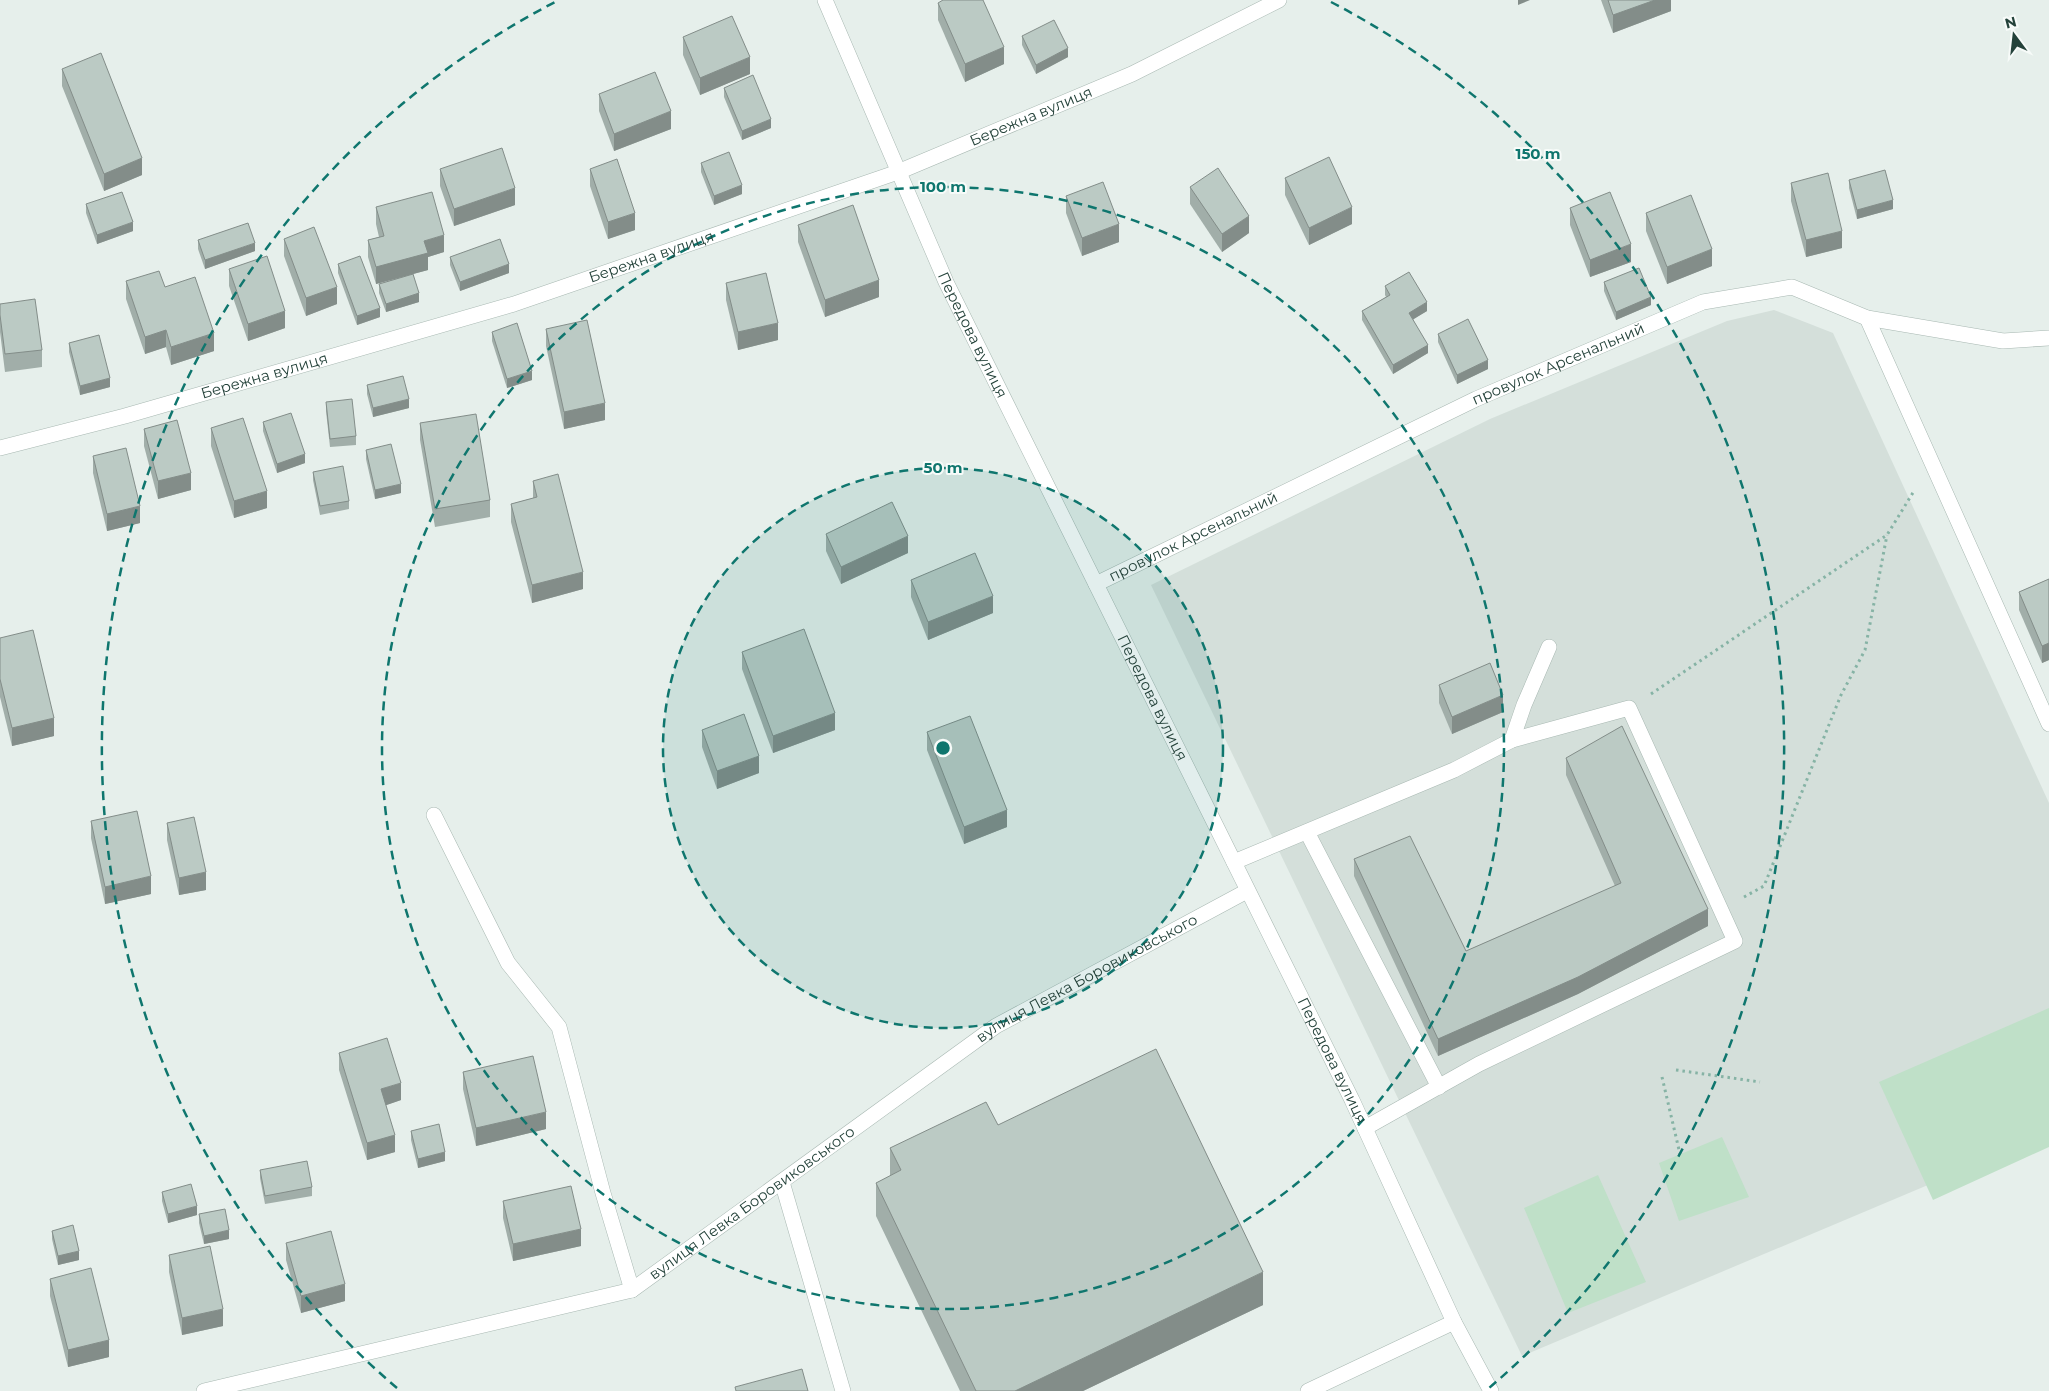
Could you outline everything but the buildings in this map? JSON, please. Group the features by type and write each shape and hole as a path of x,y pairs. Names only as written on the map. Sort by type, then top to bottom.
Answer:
{"street":[{"name":"Передова вулиця","path":"825,0 946,282 1365,1128 1454,1322 1491,1391"},
{"name":"Бережна вулиця","path":"0,448 125,416 514,304 898,172 1132,74 1278,0"},
{"name":"провулок Арсенальний","path":"1096,584 1476,399 1703,302 1792,287 1867,318 2003,342 2049,338"},
{"path":"1867,318 2049,724"},
{"path":"1512,740 1548,647"},
{"path":"1234,862 1454,770 1512,740 1629,708 1735,942 1479,1064 1365,1128"},
{"path":"434,815 508,963 558,1027 632,1290"},
{"path":"1307,832 1439,1087"},
{"name":"вулиця Левка Боровиковського","path":"204,1391 632,1290 996,1026 1247,891"},
{"path":"782,1182 843,1391"},
{"path":"1308,1391 1454,1322"}],"path":[{"path":"1721,910 1764,886 1841,695 1865,650 1887,535 1932,463"},
{"path":"1629,708 1887,535"},
{"path":"1676,1070 1760,1082"},
{"path":"1662,1076 1680,1154"}],"shaded area":[{"path":"1774,310 1833,333 2049,803 2049,1134 1522,1356 1151,585 1490,419 1727,321"}],"green space":[{"path":"2049,1008 2049,1147 1933,1200 1879,1082"},
{"path":"1722,1137 1749,1197 1679,1221 1659,1163"},
{"path":"1598,1175 1646,1282 1568,1313 1524,1208"}]}
